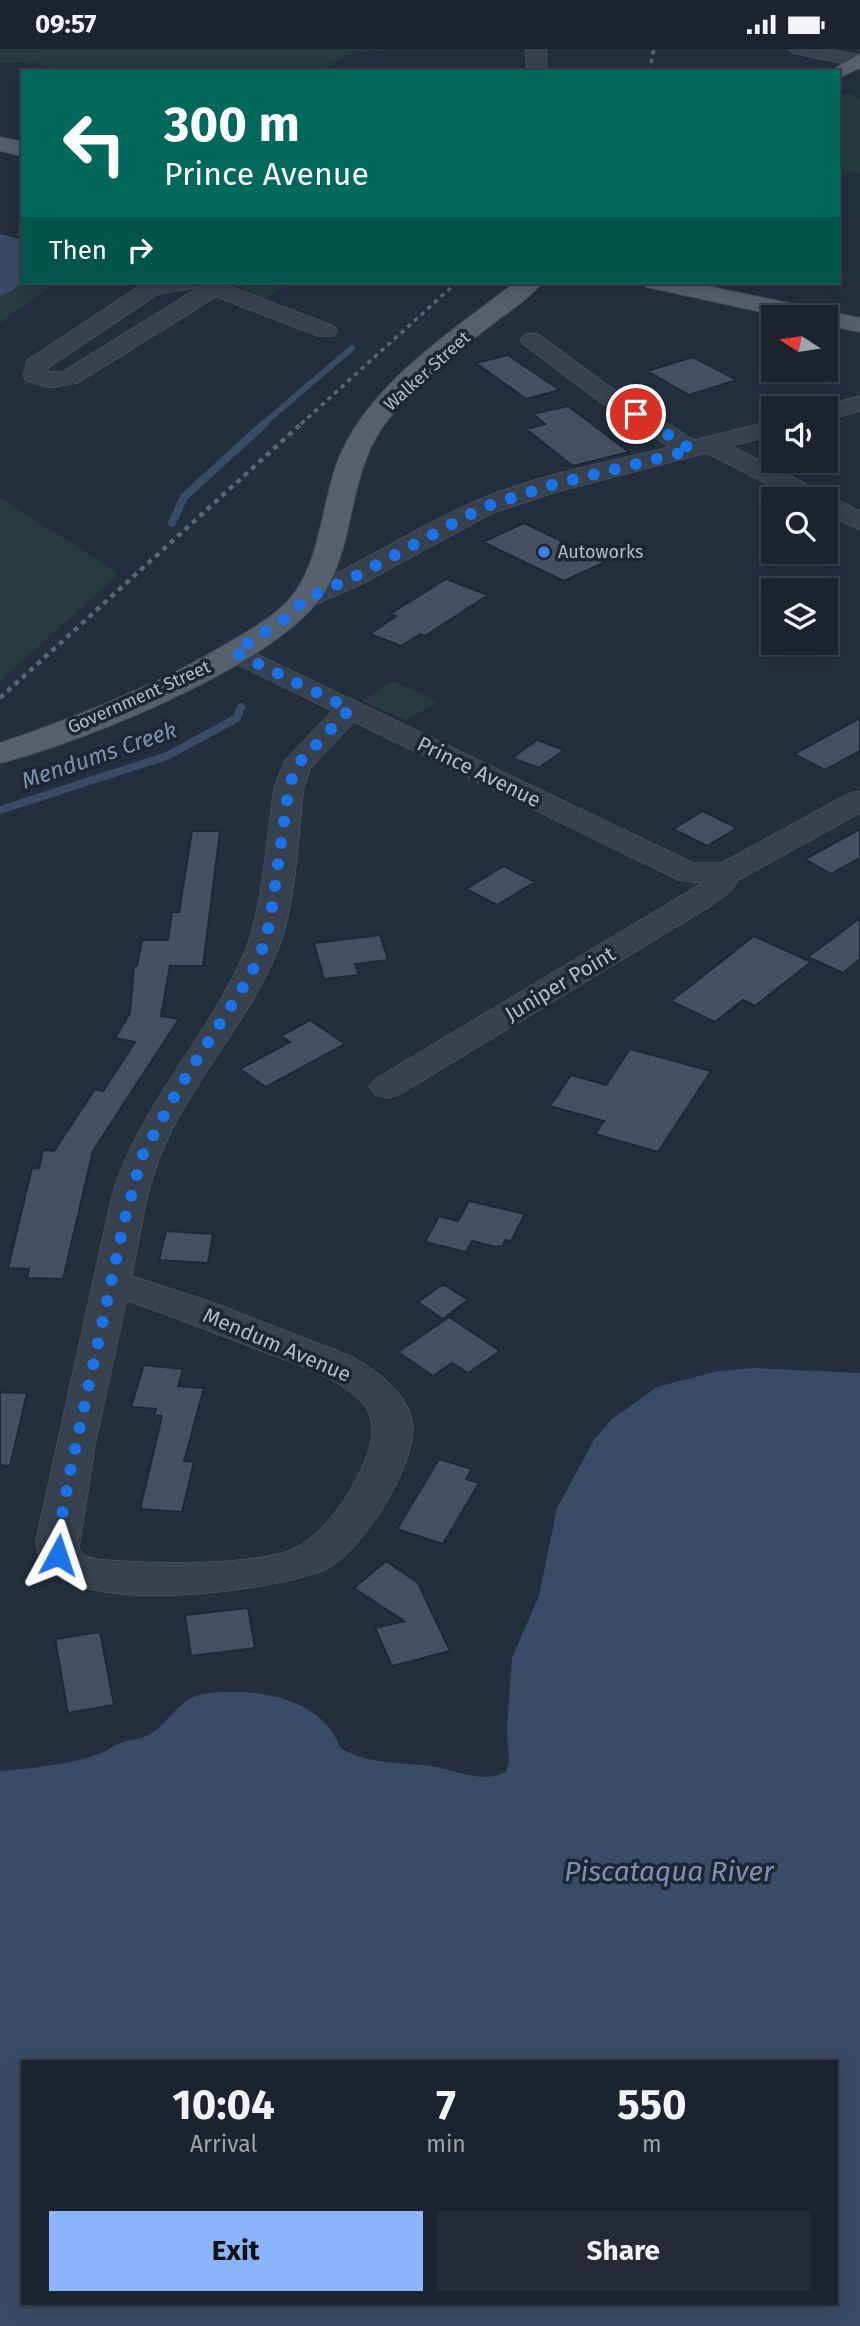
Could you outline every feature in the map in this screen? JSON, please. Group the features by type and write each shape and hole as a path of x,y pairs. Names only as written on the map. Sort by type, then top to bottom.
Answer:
{"main road":[{"path":"840,71 860,60"},
{"path":"0,144 21,149"},
{"name":"Walker Street","path":"307,598 324,555 347,471 365,433 404,388 528,284"},
{"path":"664,284 764,305"},
{"path":"838,320 860,325"},
{"name":"Government Street","path":"0,754 105,716 234,652 286,618 307,598"}],"street":[{"path":"536,49 537,70"},
{"path":"799,49 860,60"},
{"path":"208,284 69,378 49,381 35,376 36,365 150,289 208,284 326,331"},
{"path":"532,340 603,394 700,447 790,487"},
{"path":"838,409 860,403"},
{"name":"Government Street","path":"307,598 354,577 484,507 548,486 761,431"},
{"path":"838,510 860,522"},
{"name":"Prince Avenue","path":"234,652 677,869 689,873 727,873"},
{"name":"Mendum Avenue","path":"112,1283 198,1311 329,1363 356,1376 379,1399 392,1421 388,1453 358,1512 326,1549 309,1559 275,1568 141,1581 96,1576 66,1566 58,1555 57,1543 130,1195 142,1156 179,1088 250,976 263,947 270,921 289,787 296,766 350,709"},
{"path":"727,873 819,825 860,800"},
{"name":"Juniper Point","path":"387,1087 700,899 719,885 727,873"}],"green space":[{"path":"0,49 383,49 347,55 322,70 60,70 30,62 0,63"},
{"path":"852,93 860,101 860,173 840,172 840,94"},
{"path":"21,283 54,284 0,323 0,296 12,291"},
{"path":"240,284 291,284 263,299 247,292"},
{"path":"0,497 119,574 0,681"},
{"path":"393,681 438,701 407,720 362,701"}],"water":[{"path":"0,234 21,239 21,283 12,291 0,296"},
{"name":"Piscataqua River","path":"753,1368 860,1373 860,2326 0,2326 0,1771 87,1758 120,1743 149,1735 181,1705 195,1696 242,1692 263,1694 302,1706 318,1717 331,1731 340,1748 362,1757 384,1762 431,1766 478,1776 488,1777 506,1772 509,1762 507,1728 512,1658 539,1596 557,1508 594,1440 612,1419 657,1387 718,1371"}],"building":[{"path":"508,355 560,390 526,399 476,363"},
{"path":"693,357 737,380 689,395 647,371"},
{"path":"568,406 629,452 573,466 526,429 545,424 533,414"},
{"name":"Autoworks","path":"524,523 605,562 564,581 483,542"},
{"path":"446,579 488,595 425,636 420,634 401,646 370,634 396,616 390,614"},
{"path":"860,718 860,751 825,770 794,754"},
{"path":"537,740 564,750 539,768 512,758"},
{"path":"703,811 737,828 707,846 673,829"},
{"path":"860,829 860,858 831,874 805,859"},
{"path":"192,831 220,831 203,966 170,966 161,1016 179,1019 93,1151 63,1279 27,1278 29,1269 8,1268 32,1168 39,1168 43,1150 54,1151 95,1089 103,1091 135,1042 115,1038 130,1013 134,966 137,966 142,940 168,940 172,912 179,912"},
{"path":"504,866 535,882 497,905 466,889"},
{"path":"860,918 860,959 843,973 808,957"},
{"path":"380,935 388,960 355,964 359,975 324,979 314,943"},
{"path":"754,936 811,962 755,1006 743,1000 715,1022 671,1001"},
{"path":"310,1020 345,1044 266,1087 240,1069 290,1042 281,1036"},
{"path":"630,1049 711,1071 658,1152 595,1134 604,1121 550,1106 571,1075 606,1085"},
{"path":"469,1201 525,1214 511,1241 505,1240 503,1246 495,1247 472,1241 466,1252 425,1242 439,1216 458,1221"},
{"path":"166,1231 213,1234 208,1263 159,1260"},
{"path":"443,1284 468,1300 443,1319 418,1302"},
{"path":"449,1317 500,1351 468,1373 452,1363 433,1376 398,1352"},
{"path":"144,1365 183,1369 178,1386 204,1388 184,1461 194,1462 182,1512 140,1509 162,1416 154,1415 156,1409 131,1407"},
{"path":"0,1392 27,1393 10,1466 0,1465"},
{"path":"439,1459 472,1469 466,1479 479,1483 443,1544 397,1529"},
{"path":"386,1561 418,1583 450,1651 392,1666 375,1628 404,1621 354,1588"},
{"path":"248,1608 255,1648 191,1656 185,1615"},
{"path":"100,1632 114,1705 68,1713 55,1639"}],"waterway":[{"name":"Mendums Creek","path":"263,424 352,348"},
{"name":"Mendums Creek","path":"172,523 184,497 265,423"},
{"name":"Mendums Creek","path":"0,810 167,756 237,718 241,707"}],"railway":[{"path":"649,70 654,49"},
{"path":"301,424 455,284"},
{"path":"0,698 302,423"}],"place":[{"name":"Autoworks","path":"544,552"}],"route":[{"path":"58,1555 57,1543 70,1472 130,1195 142,1156 179,1088 238,997 263,947 270,921 289,787 296,766 350,709 234,652 286,618 307,598 354,577 484,507 548,486 692,450 636,414"}]}
